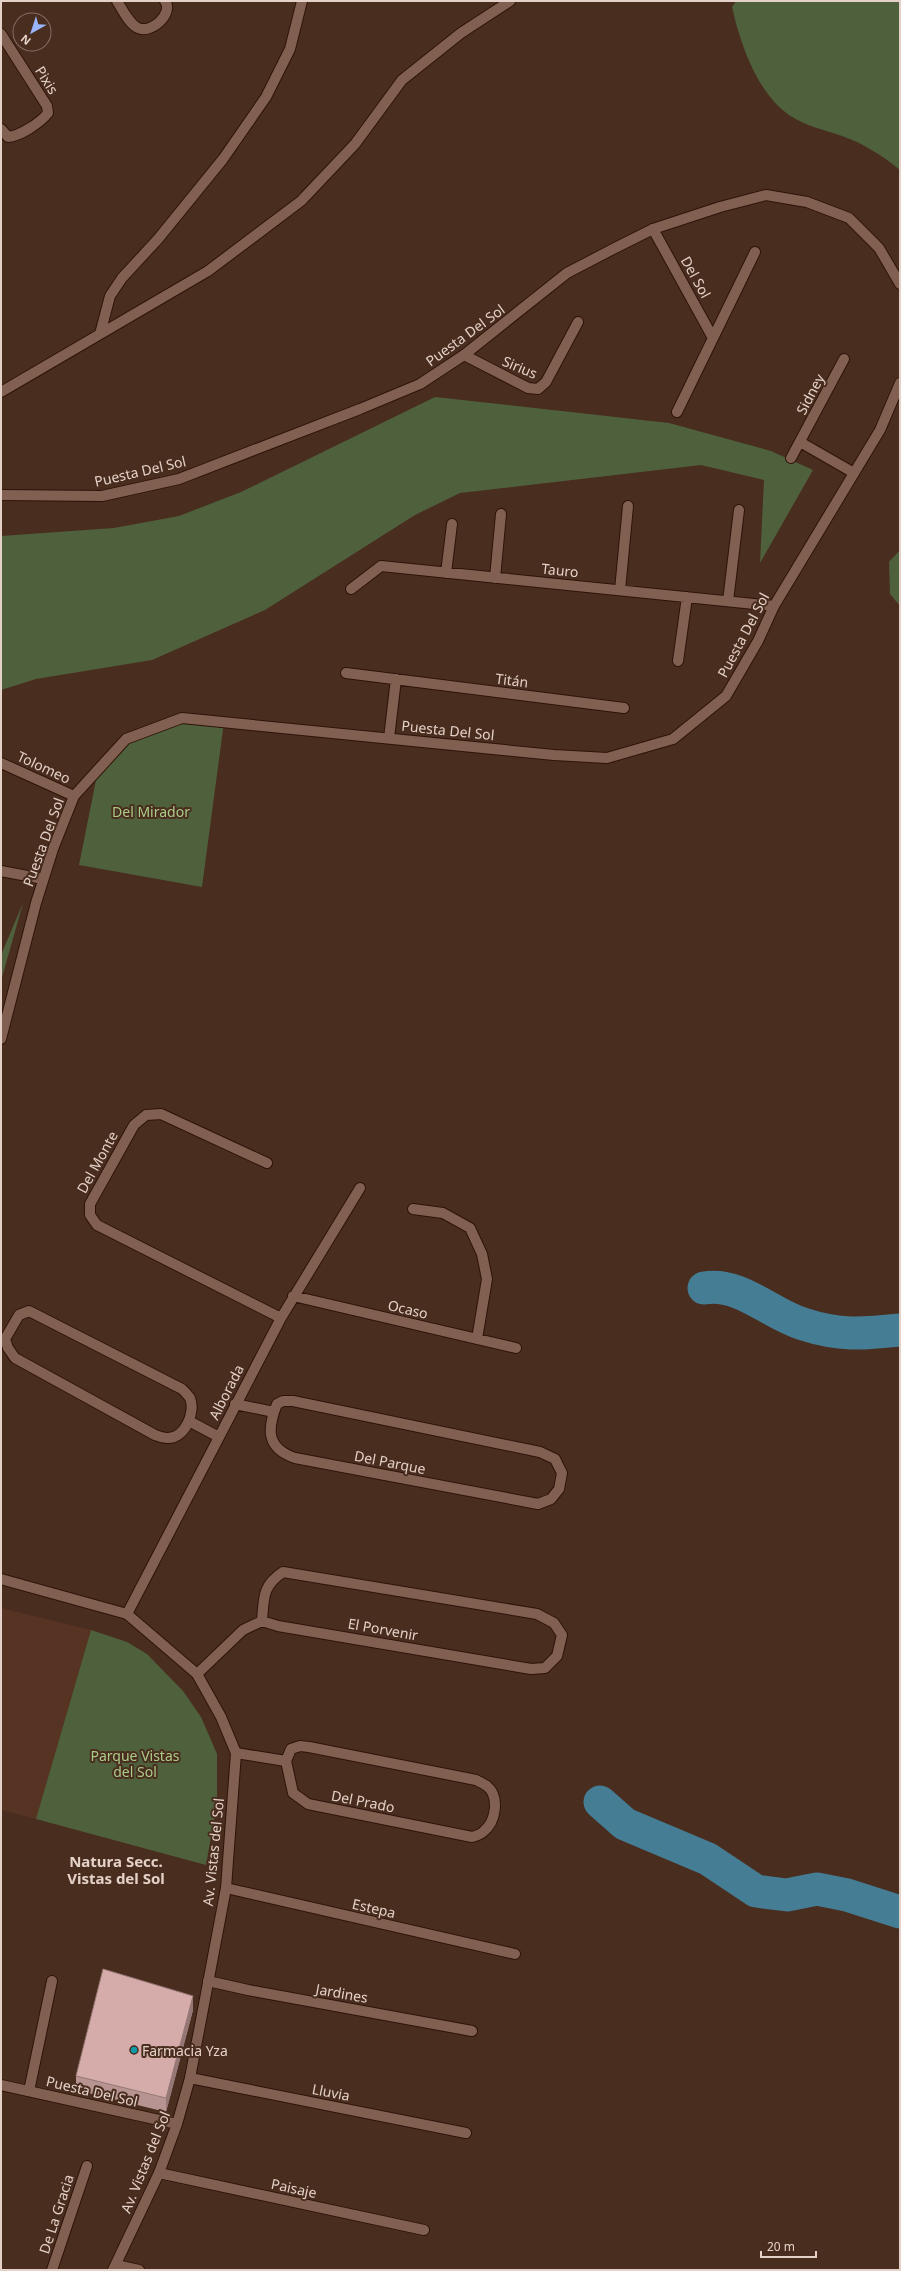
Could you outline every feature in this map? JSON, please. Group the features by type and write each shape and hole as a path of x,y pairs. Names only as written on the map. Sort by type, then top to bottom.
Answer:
{"street":[{"path":"117,1 132,24 138,29 147,29 164,18 167,4 165,1"},
{"path":"100,334 110,296 122,278 158,239 222,159 266,97 290,49 302,1"},
{"path":"1,392 208,271 301,201 355,144 402,80 462,32 510,1"},
{"name":"Pixis","path":"1,34 47,106 48,113 43,119 14,136 8,137 1,129"},
{"name":"Puesta Del Sol","path":"1,495 102,496 179,479 420,384 464,355 568,274 653,229 720,206 766,195 807,202 849,218 879,248 900,284"},
{"name":"Del Sol","path":"653,229 713,338"},
{"path":"677,412 755,252"},
{"name":"Sirius","path":"464,355 528,388 538,389 546,382 578,322"},
{"name":"Sidney","path":"791,458 844,359"},
{"name":"Puesta Del Sol","path":"1,1039 43,879 74,796 126,739 182,718 607,758 672,739 726,696 758,641 774,606 880,430 900,383"},
{"path":"800,442 854,473"},
{"path":"620,590 628,506"},
{"path":"728,601 739,510"},
{"path":"495,578 501,514"},
{"path":"446,573 452,524"},
{"name":"Tauro","path":"351,589 380,566 774,606"},
{"path":"678,661 687,597"},
{"name":"Titán","path":"346,673 624,708"},
{"path":"389,738 396,679"},
{"name":"Tolomeo","path":"1,763 74,796"},
{"path":"1,871 43,879"},
{"name":"Del Monte","path":"266,1163 161,1114 146,1115 134,1125 90,1204 90,1214 97,1224 281,1318"},
{"name":"Alborada","path":"127,1614 235,1404 293,1296 360,1188"},
{"path":"413,1209 443,1213 470,1228 482,1254 486,1279 477,1339"},
{"name":"Ocaso","path":"293,1296 516,1348"},
{"name":"Alborada","path":"30,1311 182,1389 190,1397 192,1408 189,1421 181,1433 168,1439 155,1435 15,1358 8,1348 5,1339 19,1316 30,1311"},
{"name":"Del Parque","path":"283,1401 293,1401 540,1452 555,1459 562,1473 560,1489 551,1499 538,1504 294,1458 284,1454 274,1446 270,1434 274,1412 277,1404 283,1401"},
{"path":"235,1404 274,1412"},
{"path":"189,1421 219,1437"},
{"name":"El Porvenir","path":"283,1572 537,1614 554,1623 562,1635 557,1656 545,1668 531,1669 278,1626 262,1621 265,1590 272,1579 283,1572"},
{"name":"Av. Vistas del Sol","path":"1,1579 127,1614 196,1674 221,1717 236,1753 226,1888 190,2078 177,2124 159,2172 114,2267"},
{"path":"196,1674 243,1630 262,1621"},
{"name":"Del Prado","path":"300,1746 476,1780 487,1786 494,1796 495,1807 490,1825 483,1833 472,1837 308,1804 293,1793 286,1761 291,1750 300,1746"},
{"path":"236,1753 286,1761"},
{"name":"Estepa","path":"226,1888 515,1954"},
{"name":"Jardines","path":"208,1980 248,1990 472,2031"},
{"path":"29,2091 52,1981"},
{"name":"Lluvia","path":"190,2078 466,2133"},
{"name":"Puesta Del Sol","path":"1,2085 177,2124"},
{"name":"De La Gracia","path":"52,2270 87,2166"},
{"name":"Paisaje","path":"159,2172 424,2230"},
{"path":"114,2267 139,2270"}],"shaded area":[{"path":"1,1608 91,1630 36,1819 1,1810"}],"green space":[{"path":"736,1 900,1 900,170 865,146 795,119 778,106 759,81 745,51 732,7"},
{"path":"435,397 669,423 771,451 813,470 760,563 764,480 701,465 460,493 415,515 265,610 152,660 36,679 1,690 1,536 114,528 179,516 241,492"},
{"path":"900,550 900,606 890,594 889,562"},
{"name":"Del Mirador","path":"182,718 224,722 202,887 79,865 98,770 126,739"},
{"path":"23,903 1,981 1,955"},
{"name":"Parque Vistas del Sol","path":"91,1630 127,1642 147,1654 183,1691 201,1717 217,1754 217,1803 206,1865 36,1819"}],"building":[{"name":"Farmacia Yza","path":"103,1969 193,1996 166,2098 76,2076"}],"waterway":[{"path":"704,1288 718,1287 743,1294 791,1319 828,1331 862,1333 900,1330"},
{"path":"600,1802 625,1824 708,1859 756,1891 787,1895 817,1889 847,1895 900,1912"}],"place":[{"name":"Farmacia Yza","path":"134,2050"}],"district":[{"name":"Natura Secc. Vistas del Sol","path":"116,1870"}]}
